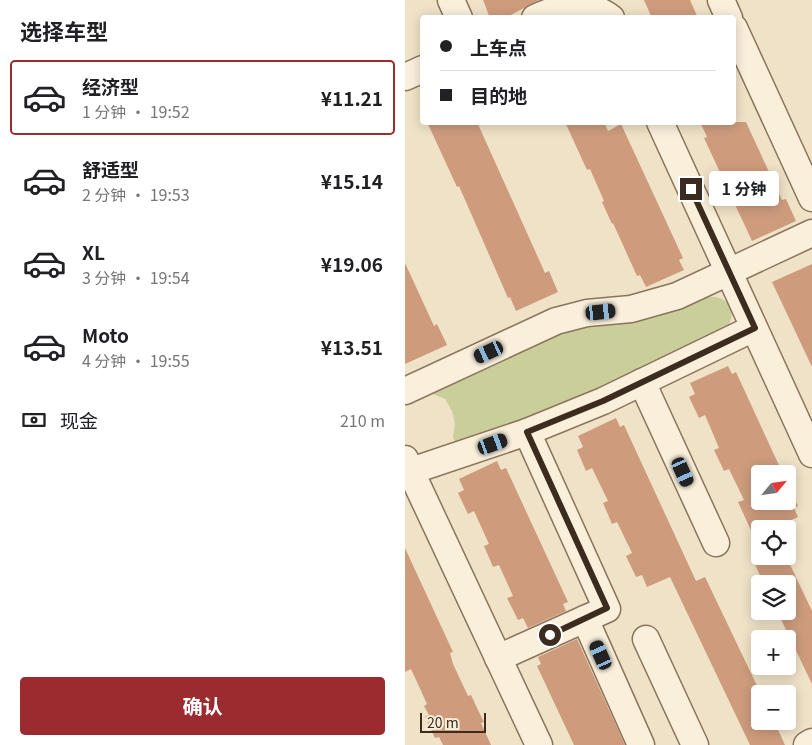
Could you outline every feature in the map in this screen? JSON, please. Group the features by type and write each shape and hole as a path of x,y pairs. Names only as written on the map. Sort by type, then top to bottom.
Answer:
{"lane":[{"path":"451,0 458,15"},
{"path":"721,0 728,15"},
{"path":"541,15 570,4 580,3 590,4 607,15"},
{"path":"736,32 812,198"},
{"path":"661,125 812,454"},
{"path":"405,391 556,321 587,313 654,304 677,296 812,233"},
{"path":"539,745 408,465 527,432 603,401 755,328"},
{"path":"642,382 716,543"},
{"path":"498,658 607,608 527,432"},
{"path":"585,619 641,745"},
{"path":"646,639 695,745"},
{"path":"807,745 812,742"}],"green space":[{"path":"709,297 722,299 730,307 732,312 731,318 725,330 541,414 456,445 453,437 455,424 452,411 445,399 433,394 433,388 579,325 653,318"}],"building":[{"path":"483,0 539,0 511,15 489,15"},
{"path":"644,0 690,0 697,15 651,15"},
{"path":"736,122 746,122 782,200 786,199 796,221 752,241 704,138 707,137 701,125 736,125"},
{"path":"428,125 478,125 545,273 549,271 558,292 516,311 510,297 508,298 459,186 457,187"},
{"path":"566,125 605,125 608,131 621,125 683,258 679,260 684,270 646,287 640,275 637,276 612,224 590,169 587,170"},
{"path":"405,263 434,326 437,324 447,345 405,364"},
{"path":"812,264 812,367 772,282"},
{"path":"728,366 732,374 736,372 779,465 751,465 751,510 795,510 798,517 792,520 751,520 751,530 738,502 744,500 729,469 724,471 714,450 719,448 705,415 699,418 689,397 695,394 690,383"},
{"path":"616,418 620,427 624,425 696,581 705,577 757,685 751,685 751,730 778,730 785,745 750,745 670,577 647,587 642,575 636,577 626,556 632,553 617,522 612,524 603,503 608,501 592,468 586,471 577,450 583,447 578,436"},
{"path":"497,461 501,470 506,468 568,602 563,604 566,611 528,628 523,618 518,620 507,598 513,596 499,565 493,567 484,546 489,544 474,511 468,514 458,493 464,490 459,479"},
{"path":"405,548 453,652 450,653 453,664 468,696 471,695 484,722 481,723 491,745 443,745 439,737 435,738 425,717 429,715 424,706 427,704 411,669 405,672"},
{"path":"755,565 790,565 795,575 760,575"},
{"path":"796,577 812,611 812,684 796,651 796,630 786,630 781,620 796,620"},
{"path":"577,639 625,745 574,745 537,666 541,664 538,657"}],"route":[{"path":"550,635 607,608 527,432 603,401 755,328 691,189"}]}
